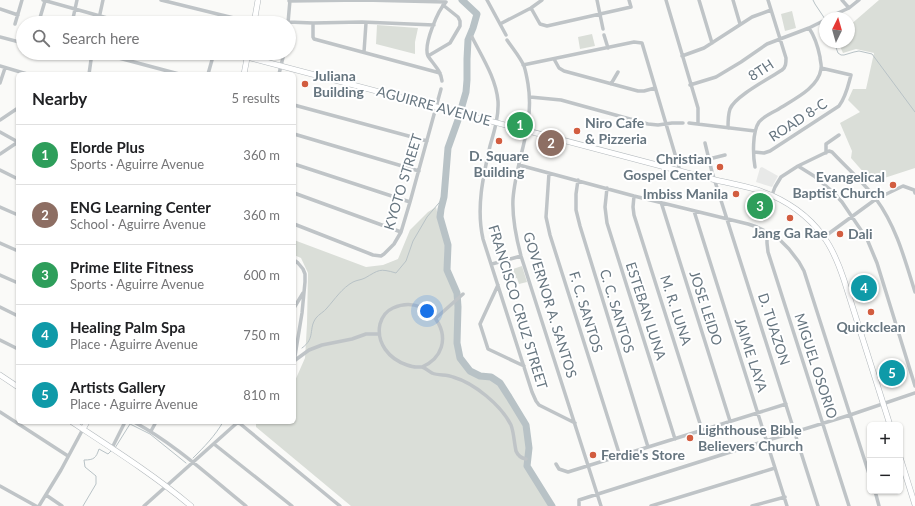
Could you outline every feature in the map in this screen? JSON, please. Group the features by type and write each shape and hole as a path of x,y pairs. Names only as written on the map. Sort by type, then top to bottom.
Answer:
{"street":[{"path":"0,9 18,15 22,0"},
{"path":"40,16 44,0 100,16 103,0"},
{"path":"74,16 77,0"},
{"path":"161,0 226,16"},
{"path":"255,16 258,0"},
{"path":"289,16 290,0 445,2 458,17 460,26 450,43 428,56"},
{"path":"487,0 506,35"},
{"path":"500,24 531,8 542,0"},
{"path":"597,0 603,29"},
{"path":"531,8 540,24 547,26 631,7 629,0"},
{"path":"666,0 698,108 698,124"},
{"path":"699,0 712,44"},
{"path":"733,0 740,24"},
{"name":"8TH","path":"728,128 730,108 733,104 742,96 785,68 786,58 768,0"},
{"path":"842,0 849,8"},
{"path":"840,12 849,8 859,0"},
{"path":"442,81 440,73 428,56 427,45 434,25 445,2"},
{"path":"682,56 712,44 752,17 771,10"},
{"path":"296,22 434,25"},
{"path":"313,23 314,39 440,73"},
{"path":"364,52 366,23"},
{"path":"690,85 716,77 767,44 819,23"},
{"path":"755,167 755,131 761,120 810,89 818,78 821,68 819,53 809,28"},
{"path":"604,35 608,48"},
{"path":"0,37 16,41"},
{"name":"FRANCISCO CRUZ STREET","path":"472,37 490,72 498,101 498,112 482,183 480,204 480,224 482,234 536,401 539,405 575,423"},
{"name":"GOVERNOR A. SANTOS","path":"507,40 527,74 530,97 527,131 515,181 513,209 516,236 521,256 601,506"},
{"path":"523,65 634,42 642,43 680,171"},
{"path":"554,59 559,68 564,71 638,91 655,88"},
{"path":"89,72 91,60"},
{"path":"126,60 171,72"},
{"path":"209,72 212,60"},
{"path":"244,72 247,60"},
{"name":"AGUIRRE AVENUE","path":"263,60 527,131 715,180 752,188 788,203 818,229 831,248 838,262 889,422"},
{"path":"280,72 282,60"},
{"path":"0,66 20,72"},
{"path":"0,83 5,68"},
{"name":"ROAD 8-C","path":"754,152 764,154 770,151 839,106 844,99 851,75 821,68"},
{"path":"611,84 618,72"},
{"name":"KYOTO STREET","path":"296,225 377,256 388,251 401,232 441,89"},
{"path":"530,97 561,100 648,124 658,125 683,123"},
{"path":"296,106 427,141"},
{"path":"0,120 16,109"},
{"path":"689,123 755,131"},
{"path":"0,132 16,141"},
{"path":"296,135 419,171"},
{"path":"827,152 825,146 827,143 839,135"},
{"path":"0,154 16,143"},
{"name":"D. TUAZON","path":"705,143 715,180 818,506"},
{"path":"772,196 781,177 798,166 827,152 832,152 876,199 888,219 899,241 915,292"},
{"path":"709,159 725,155"},
{"path":"296,165 410,202"},
{"path":"519,165 634,196 748,224 767,232 789,249 804,271 867,468"},
{"path":"798,166 814,176 832,191 842,202 867,239 877,263 915,386"},
{"path":"0,170 16,178"},
{"name":"F. C. SANTOS","path":"549,173 546,217 550,235 620,456"},
{"name":"C. C. SANTOS","path":"578,180 576,210 580,226 648,447"},
{"path":"824,237 876,199 903,186 914,190 915,193"},
{"name":"ESTEBAN LUNA","path":"607,188 605,207 607,223 675,439"},
{"path":"296,195 401,232"},
{"name":"M. R. LUNA","path":"634,196 634,215 702,430"},
{"name":"JOSE LEIDO","path":"661,202 730,421"},
{"path":"0,207 16,214"},
{"name":"JAIME LAYA","path":"694,211 787,506"},
{"name":"MIGUEL OSORIO","path":"767,232 768,252 849,506"},
{"path":"0,243 16,250"},
{"path":"492,264 521,256"},
{"path":"296,262 303,269 304,274 302,313 296,341"},
{"path":"0,274 16,282"},
{"path":"498,285 480,324 488,349 524,366"},
{"path":"296,305 304,291"},
{"path":"436,318 462,295"},
{"path":"401,305 415,305 426,310 436,318 441,327 442,342 440,349 433,360 428,364 422,367 408,365 399,362 385,350 379,334 384,315 388,310 401,305"},
{"path":"0,307 16,315"},
{"path":"296,360 309,350 322,345 352,339 366,334 379,334"},
{"path":"0,340 16,348"},
{"path":"422,367 434,374 447,375 457,378 480,391 488,398 497,406 510,424 513,430 517,454 526,459"},
{"path":"0,375 16,386"},
{"path":"579,506 579,500 795,433 915,393"},
{"path":"556,464 559,469 568,472 786,404"},
{"path":"0,412 16,422"},
{"path":"19,424 68,456"},
{"path":"75,424 112,448 192,506"},
{"path":"0,486 37,506 61,470 86,424"},
{"path":"112,448 124,424"},
{"path":"138,424 151,431 193,462 246,506"},
{"path":"151,431 155,424"},
{"path":"144,506 236,424"},
{"path":"240,424 340,506"},
{"path":"214,444 292,506"},
{"path":"903,467 915,505"},
{"path":"651,506 775,468"},
{"path":"46,494 62,506"},
{"path":"875,494 879,506"},
{"path":"752,506 785,497"}],"shaded area":[{"path":"879,0 915,0 915,168 872,182 851,158 852,151 840,123 860,112 848,100 853,89 866,89 874,53 856,49 843,53 841,48 855,48 855,21"},
{"path":"792,11 796,28 785,31 781,14"},
{"path":"377,25 418,28 415,42 415,54 376,44"},
{"path":"592,34 595,46 580,49 578,37"},
{"path":"762,167 778,176 772,187 756,182 760,168"},
{"path":"436,207 445,245 444,270 457,293 457,343 460,358 470,371 480,376 491,377 500,383 509,397 526,425 529,448 527,466 552,506 351,506 256,427 256,424 296,424 296,378 305,358 308,273 301,258 296,256 296,241 366,267 383,265 398,259 410,230 428,212"},
{"path":"522,266 527,282 519,284 517,278 513,279 510,270"}],"waterway":[{"path":"462,0 477,14 468,40 466,92 448,148 444,197 440,217 448,245 447,270 457,293 457,343 460,358 470,371 480,376 491,377 500,383 526,425 529,448 527,466 552,506"},
{"path":"813,0 820,12"},
{"path":"836,48 838,53 841,55 859,51 872,54 915,112"},
{"path":"302,348 309,341 312,326 316,318 345,287 353,282 364,279 373,273 382,270 396,273 406,261 413,241 427,217 444,197"},
{"path":"115,448 130,424 150,434 186,463"},
{"path":"193,458 213,437 222,424"},
{"path":"83,506 96,484 96,476 85,467 84,460 94,458 99,449 108,454 111,451"}],"place":[{"name":"Juliana Building","path":"305,84"},
{"name":"Elorde Plus","path":"520,125"},
{"name":"Niro Cafe & Pizzeria","path":"577,131"},
{"name":"D. Square Building","path":"499,141"},
{"name":"ENG Learning Center","path":"551,143"},
{"name":"Christian Gospel Center","path":"720,167"},
{"name":"Evangelical Baptist Church","path":"893,185"},
{"name":"Imbiss Manila","path":"736,194"},
{"name":"Prime Elite Fitness","path":"760,206"},
{"name":"Jang Ga Rae","path":"790,218"},
{"name":"Dali","path":"840,234"},
{"name":"Healing Palm Spa","path":"864,288"},
{"name":"Quickclean","path":"871,312"},
{"name":"Artists Gallery","path":"892,373"},
{"name":"Lighthouse Bible Believers Church","path":"690,438"},
{"name":"Ferdie's Store","path":"593,455"}]}
